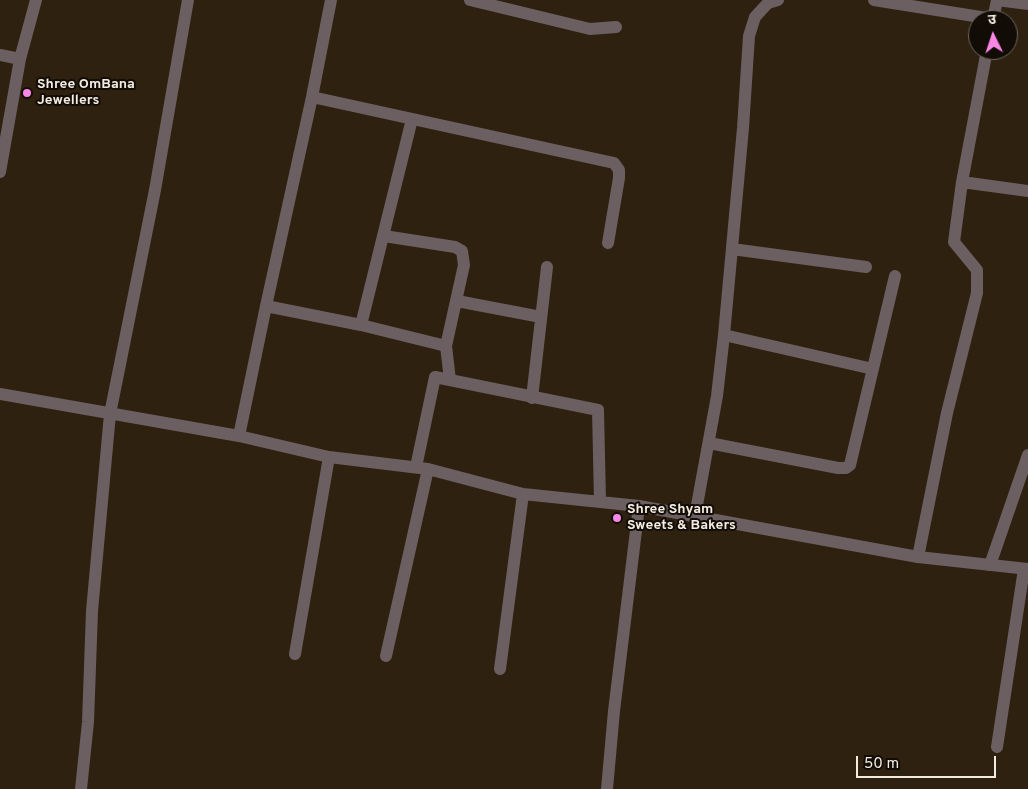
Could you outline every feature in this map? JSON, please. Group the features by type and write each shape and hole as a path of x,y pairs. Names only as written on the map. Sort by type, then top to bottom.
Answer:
{"street":[{"path":"0,172 20,59 36,0"},
{"path":"81,789 88,722 92,611 110,414 155,190 188,0"},
{"path":"239,436 312,97 330,0"},
{"path":"470,0 590,29 616,26"},
{"path":"695,516 724,335 749,36 755,18 768,3 778,0"},
{"path":"874,0 968,16"},
{"path":"997,0 1028,4"},
{"path":"0,54 20,59"},
{"path":"918,557 947,413 977,293 977,270 954,242 962,182 986,60"},
{"path":"312,97 614,163 619,170 619,178 608,243"},
{"path":"360,325 412,119"},
{"path":"962,182 1028,191"},
{"path":"384,236 456,246 465,257 446,346 450,380"},
{"path":"732,249 866,266"},
{"path":"532,398 548,267"},
{"path":"708,443 846,468 850,465 895,276"},
{"path":"457,301 542,317"},
{"path":"266,306 360,325 446,346"},
{"path":"724,335 872,369"},
{"path":"386,656 422,468 436,377 598,410 600,501"},
{"path":"0,394 239,436 329,457 422,468 523,494 639,506 918,557 1026,569 996,746"},
{"path":"990,565 1028,456"},
{"path":"296,654 329,457"},
{"path":"500,669 523,494"},
{"path":"607,789 614,711 639,506"}],"place":[{"name":"Shree OmBana Jewellers","path":"27,93"},
{"name":"Shree Shyam Sweets & Bakers","path":"617,518"}]}
